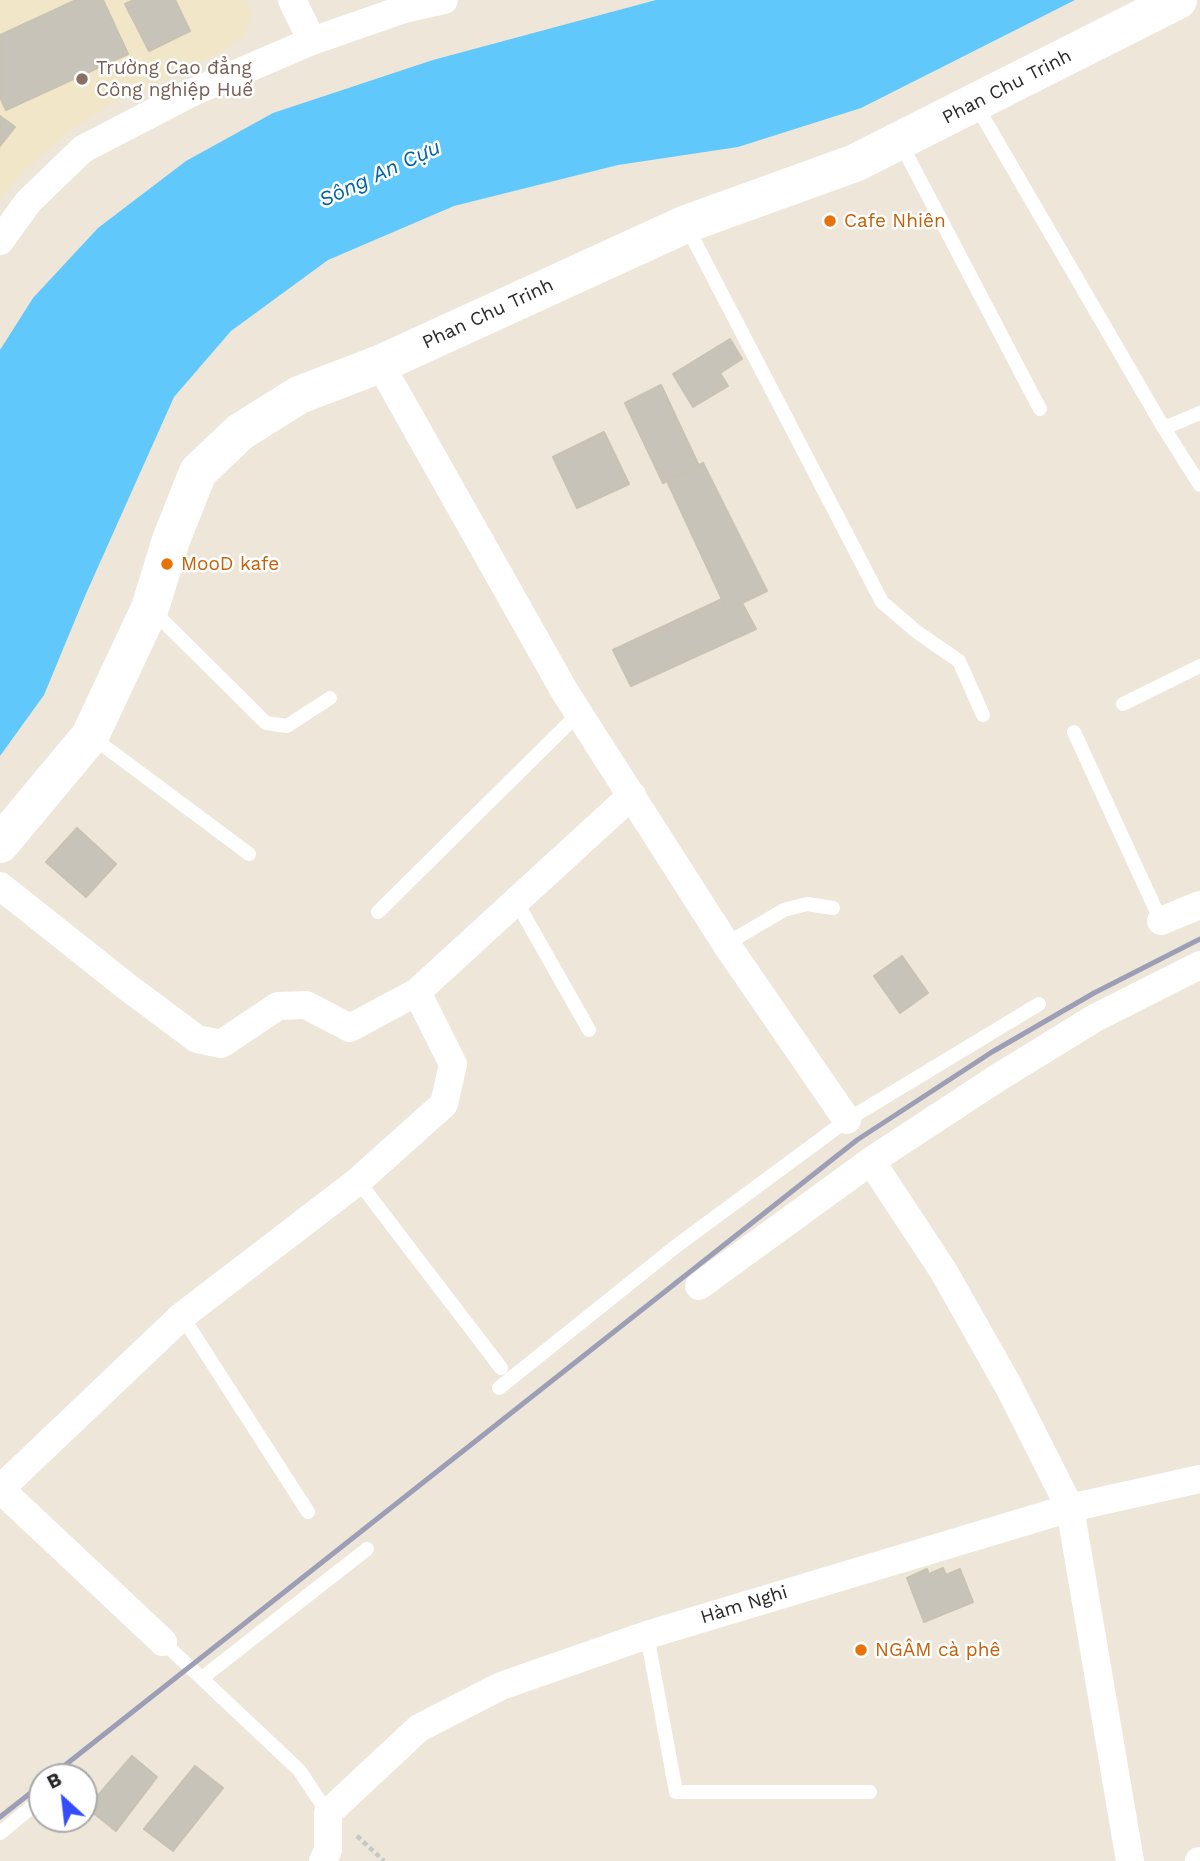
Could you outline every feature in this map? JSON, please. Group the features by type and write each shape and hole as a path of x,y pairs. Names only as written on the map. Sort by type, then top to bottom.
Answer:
{"street":[{"path":"292,0 312,41"},
{"path":"0,241 27,202 83,149 193,92 312,41 404,9 444,0"},
{"name":"Phan Chu Trinh","path":"0,844 90,736 150,608 171,540 198,472 240,432 299,395 380,364 686,224 855,163 1178,0"},
{"path":"380,364 565,692 726,944 847,1121"},
{"path":"0,886 197,1039 221,1044 278,1006 306,1005 350,1028 417,992 632,795"},
{"path":"1161,921 1200,905"},
{"path":"699,1286 871,1161 999,1077 1095,1018 1200,965"},
{"path":"163,1642 0,1489 182,1316 358,1181 444,1104 453,1065 417,992"},
{"path":"871,1161 944,1272 1009,1387 1070,1508 1130,1861"},
{"name":"Hàm Nghi","path":"328,1813 419,1728 500,1686 647,1635 1070,1508 1200,1479"},
{"path":"323,1861 328,1850 328,1813"}],"lane":[{"path":"975,104 1162,425 1196,468 1200,485"},
{"path":"900,141 1040,409"},
{"path":"686,224 882,602 917,632 959,661 983,715"},
{"path":"1162,425 1169,426 1200,413"},
{"path":"150,608 266,723 287,726 330,698"},
{"path":"1123,705 1200,666"},
{"path":"378,912 579,713"},
{"path":"1074,732 1161,921"},
{"path":"90,736 249,854"},
{"path":"516,901 589,1030"},
{"path":"726,944 784,910 807,904 832,908"},
{"path":"499,1388 675,1247 847,1121 1039,1004"},
{"path":"358,1181 500,1368"},
{"path":"182,1316 308,1512"},
{"path":"202,1678 368,1549"},
{"path":"647,1635 676,1792 870,1792"},
{"path":"163,1642 299,1770 328,1813"},
{"path":"0,1833 28,1810"}],"path":[{"path":"365,1842 384,1861"}],"shaded area":[{"name":"Trường Cao đẳng Công nghiệp Huế","path":"0,0 246,0 252,12 245,36 219,54 111,104 69,131 20,175 0,200"}],"water":[{"name":"Sông An Cựu","path":"656,0 1075,0 861,108 738,147 618,165 454,206 328,260 231,331 174,397 44,695 0,756 0,350 33,298 98,228 186,161 273,113 433,60"}],"building":[{"path":"76,0 103,0 128,54 6,110 0,97 0,35"},
{"path":"134,0 175,0 190,31 149,51 125,4"},
{"path":"0,116 15,127 0,146"},
{"path":"730,339 742,359 720,373 728,386 693,407 673,374"},
{"path":"661,385 699,466 663,483 625,403"},
{"path":"604,432 629,484 577,508 553,457"},
{"path":"703,463 767,591 727,610 667,481"},
{"path":"722,599 727,610 742,603 756,629 631,686 613,650"},
{"path":"77,828 116,864 86,897 46,862"},
{"path":"902,956 928,993 900,1013 874,976"},
{"path":"943,1568 946,1575 960,1569 973,1602 924,1622 907,1578 927,1569 929,1574"},
{"path":"132,1756 157,1777 116,1831 98,1817 98,1795"},
{"path":"195,1766 223,1788 173,1851 144,1829"}],"railway":[{"path":"68,1763 857,1140 992,1052 1094,993 1200,939"},
{"path":"0,1817 28,1795"}],"place":[{"name":"Trường Cao đẳng Công nghiệp Huế","path":"82,79"},
{"name":"Cafe Nhiên","path":"830,221"},
{"name":"MooD kafe","path":"167,564"},
{"name":"NGÂM cà phê","path":"861,1650"}]}
